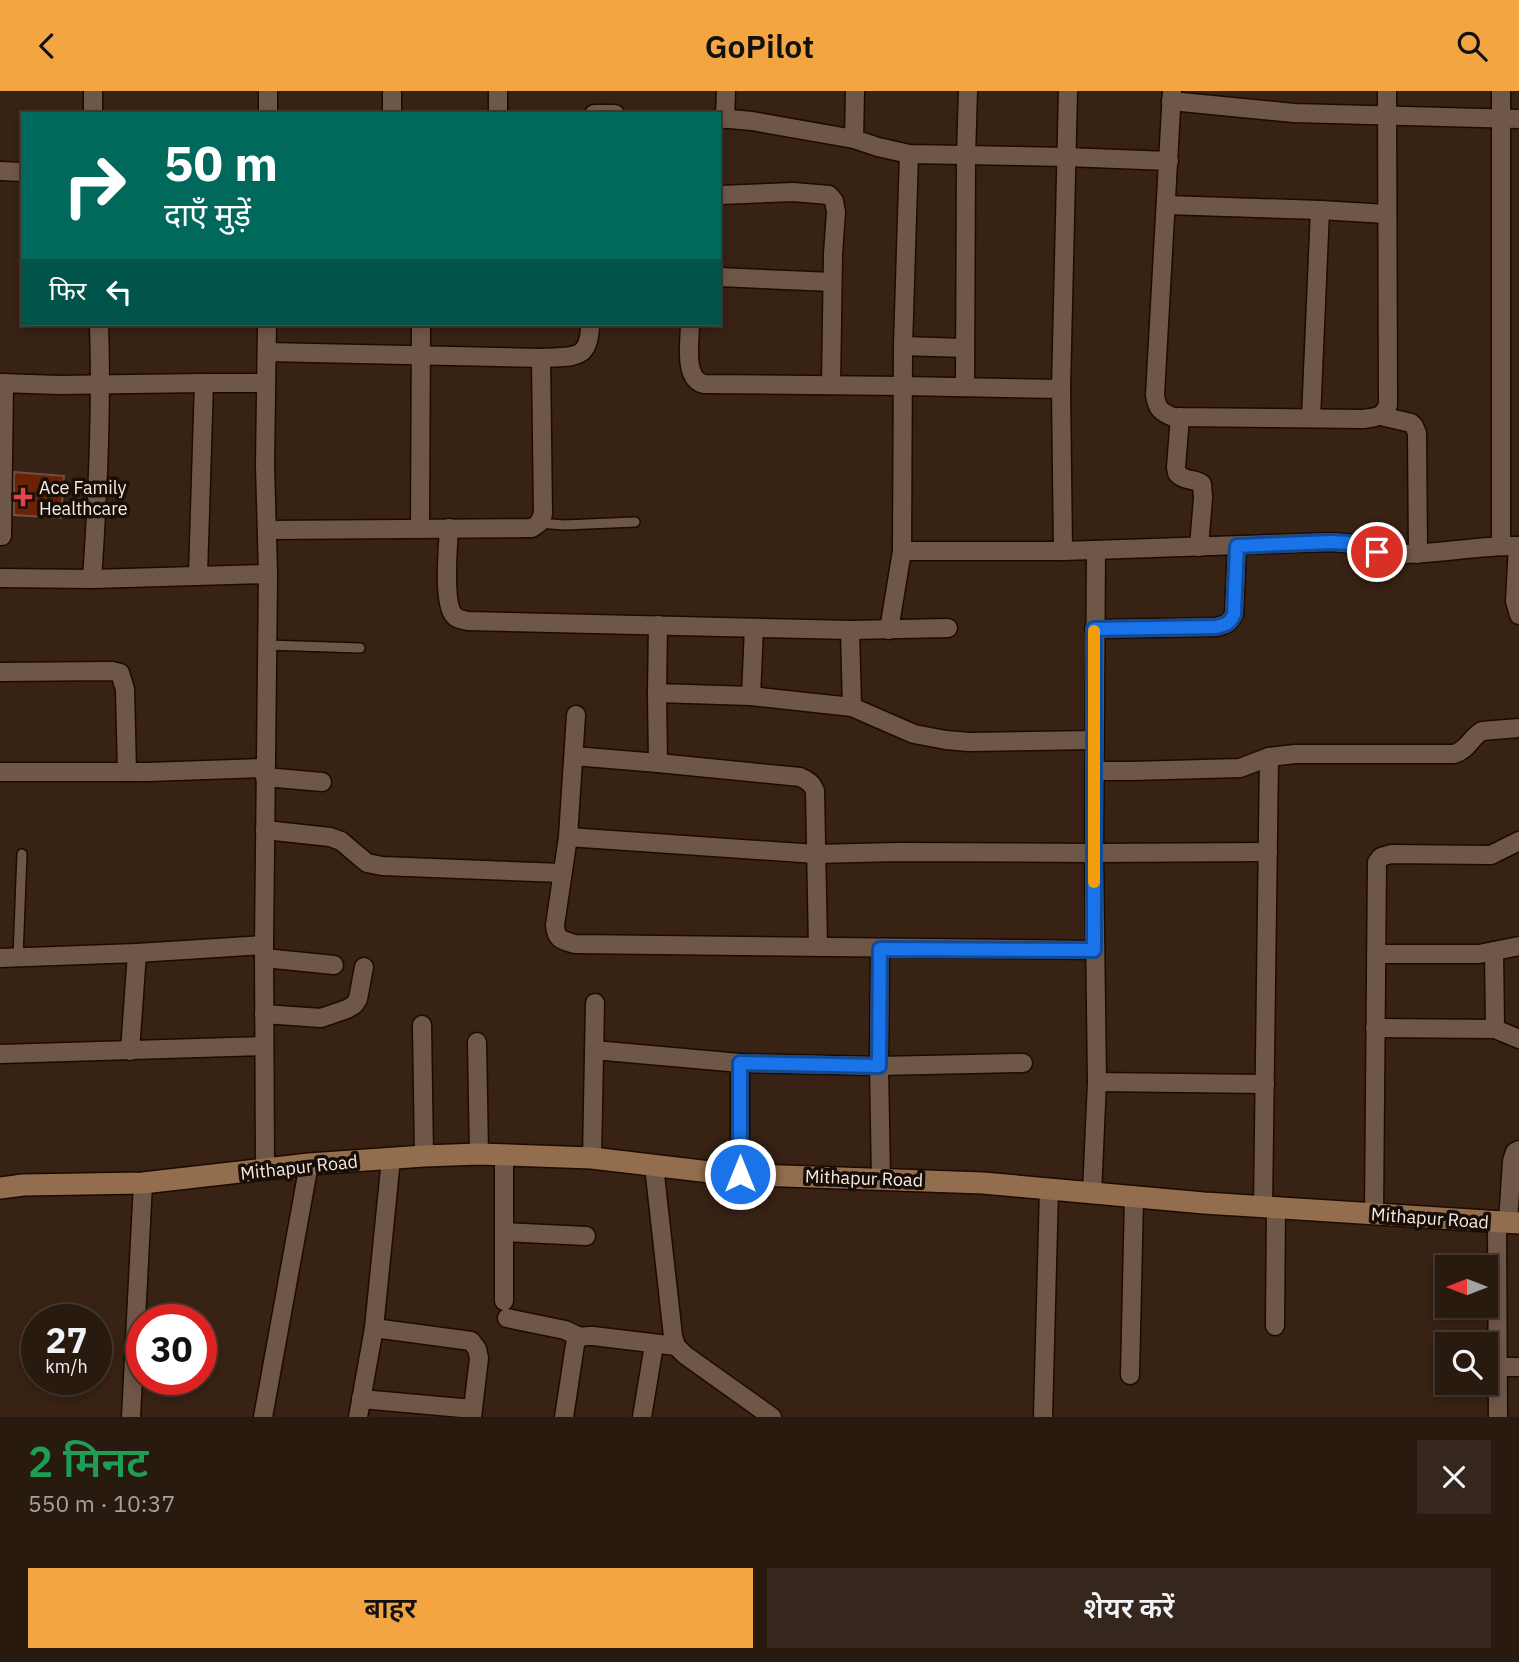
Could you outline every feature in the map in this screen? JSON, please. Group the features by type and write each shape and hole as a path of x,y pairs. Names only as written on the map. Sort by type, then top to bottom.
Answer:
{"street":[{"path":"268,91 268,112"},
{"path":"498,91 498,112"},
{"path":"726,91 722,118 854,139 909,154 1169,162"},
{"path":"854,139 855,91"},
{"path":"965,387 968,91"},
{"path":"1063,551 1061,390 1068,91"},
{"path":"1381,416 1388,405 1387,91"},
{"path":"1501,91 1510,119 1513,546 1515,601 1519,615"},
{"path":"93,93 93,112"},
{"path":"392,93 392,112"},
{"path":"1418,554 1417,433 1411,423 1381,416 1363,419 1173,417 1161,412 1157,406 1155,395 1171,96 1294,113 1510,119"},
{"path":"889,631 902,551 903,346 909,154"},
{"path":"0,171 21,172"},
{"path":"721,195 793,192 829,195 834,201 836,212 831,385"},
{"path":"1166,205 1387,214"},
{"path":"1311,418 1320,210"},
{"path":"721,277 832,282"},
{"path":"92,579 101,384 99,326"},
{"path":"265,1170 267,326"},
{"path":"421,326 421,528"},
{"path":"267,352 565,357 587,349 590,326"},
{"path":"690,326 690,369 697,383 1061,390"},
{"path":"903,346 965,348"},
{"path":"267,530 531,528 539,523 543,514 541,358"},
{"path":"2,536 2,383 266,383"},
{"path":"198,575 204,383"},
{"path":"1180,417 1177,474 1184,479 1198,481 1203,490 1199,547"},
{"path":"449,528 447,587 453,615 458,619 889,631 948,628"},
{"path":"902,551 1063,551 1339,543 1377,552 1418,554 1513,546"},
{"path":"1094,629 1216,627 1226,624 1234,614 1237,546"},
{"path":"1092,1193 1097,1082 1094,950 1096,550"},
{"path":"0,578 92,579 268,574"},
{"path":"658,625 658,763"},
{"path":"751,696 754,628"},
{"path":"850,630 852,707"},
{"path":"0,672 120,673 125,689 127,772"},
{"path":"657,693 751,696 852,707 914,734 946,740 1094,740"},
{"path":"576,716 568,837 555,925 555,933 565,941 575,944 1094,950"},
{"path":"1095,771 1230,769 1249,766 1269,757 1295,754 1454,754 1466,748 1482,731 1519,728"},
{"path":"574,756 806,779 815,791 818,947"},
{"path":"1269,757 1265,1084 1275,1326"},
{"path":"0,772 265,772 322,782"},
{"path":"264,830 330,837 341,841 367,863 382,866 562,873"},
{"path":"568,837 816,854 1268,852"},
{"path":"1374,1214 1377,862 1381,857 1391,854 1491,855 1519,841"},
{"path":"1376,954 1461,954 1519,946"},
{"path":"880,949 881,1178"},
{"path":"9,957 264,951 334,965"},
{"path":"1494,951 1495,1029"},
{"path":"130,1051 137,953"},
{"path":"264,1014 321,1018 347,1009 358,999 364,967"},
{"path":"593,1158 595,1003"},
{"path":"422,1025 424,1156"},
{"path":"1376,1028 1495,1029 1519,1039"},
{"path":"477,1042 479,1154"},
{"path":"0,1054 264,1046"},
{"path":"594,1050 740,1063 879,1066 1023,1063"},
{"path":"740,1063 740,1174"},
{"path":"1097,1082 1265,1084"},
{"path":"1519,1150 1515,1152 1512,1161 1498,1367 1519,1367"},
{"name":"Mithapur Road","path":"0,1188 23,1185 143,1183 309,1164 479,1154 593,1158 740,1174 983,1182 1134,1197 1508,1222"},
{"path":"504,1155 506,1310 580,1337 593,1336 676,1346"},
{"path":"358,1417 374,1328 391,1159"},
{"path":"263,1417 309,1164"},
{"path":"654,1166 676,1346 772,1417"},
{"path":"131,1417 143,1183"},
{"path":"1043,1417 1049,1189"},
{"path":"1130,1375 1134,1197"},
{"path":"504,1232 586,1235"},
{"path":"360,1399 472,1413 479,1358 471,1341 374,1328"},
{"path":"564,1417 575,1345 580,1337"},
{"path":"642,1417 654,1345"},
{"path":"1498,1395 1498,1417"}],"lane":[{"path":"539,523 564,525 635,522"},
{"path":"267,645 360,648"},
{"path":"9,957 22,854"}],"building":[{"path":"14,472 64,476 61,518 14,515"}],"slow traffic":[{"path":"1094,631 1094,882"}],"place":[{"name":"Ace Family Healthcare","path":"23,497"}],"route":[{"path":"740,1174 740,1063 879,1066 880,949 1094,950 1094,629 1216,627 1226,624 1234,614 1237,546 1331,542 1348,543 1377,552"}]}
